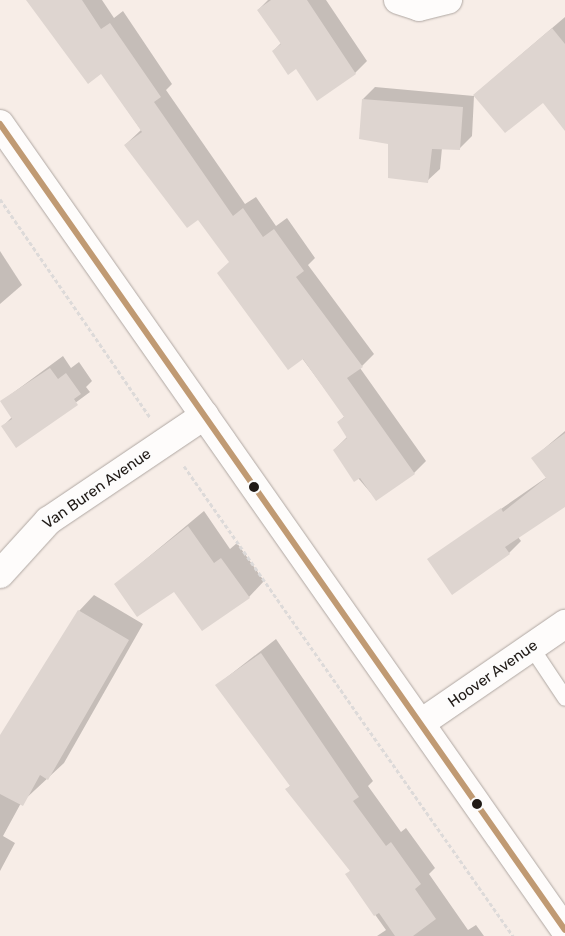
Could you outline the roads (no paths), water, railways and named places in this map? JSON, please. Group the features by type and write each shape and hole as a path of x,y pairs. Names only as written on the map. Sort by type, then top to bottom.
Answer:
{"main road":[{"path":"398,0 419,7 448,0"},
{"path":"0,124 565,930"},
{"name":"Van Buren Avenue","path":"0,574 48,521 205,415"},
{"name":"Hoover Avenue","path":"421,723 565,624"}],"lane":[{"path":"531,648 565,698"}]}
